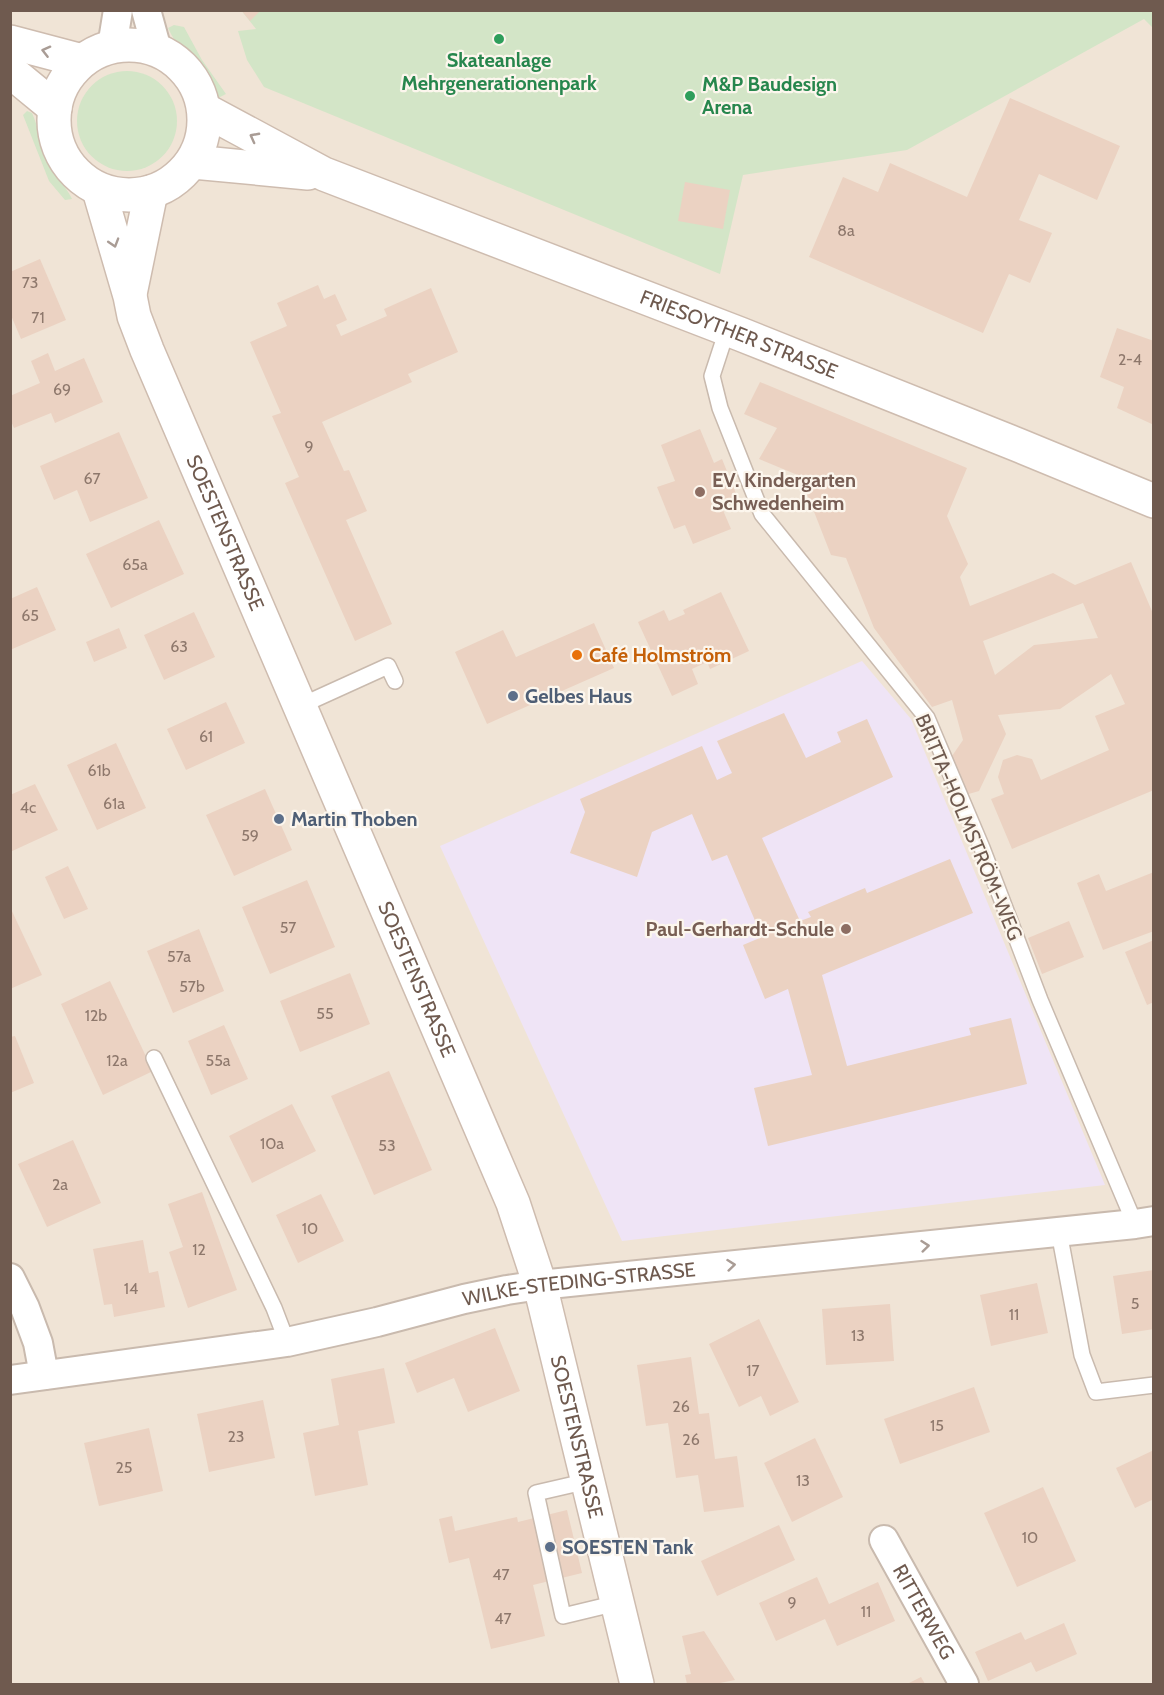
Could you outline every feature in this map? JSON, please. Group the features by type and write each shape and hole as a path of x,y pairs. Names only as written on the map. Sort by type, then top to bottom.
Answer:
{"street":[{"path":"112,47 118,10"},
{"path":"146,10 157,50"},
{"path":"10,42 82,61"},
{"path":"135,45 157,50 178,63 194,82 201,96 205,110 200,147 193,162 160,189 131,196 99,190 87,183 74,170 61,152 55,130 55,108 62,88 82,61 96,52 112,47 135,45"},
{"path":"10,70 55,108"},
{"name":"FRIESOYTHER STRASSE","path":"205,110 324,174 727,330 1154,501"},
{"name":"FRIESOYTHER STRASSE","path":"193,162 324,174"},
{"name":"SOESTENSTRASSE","path":"99,190 134,316 513,1203 540,1285 637,1684"},
{"name":"SOESTENSTRASSE","path":"130,296 151,192"},
{"name":"WILKE-STEDING-STRASSE","path":"10,1380 286,1342 377,1322 464,1299 540,1285 1144,1223"},
{"path":"10,1278 38,1342 44,1375"},
{"name":"RITTERWEG","path":"884,1540 964,1684"}],"lane":[{"name":"BRITTA-HOLMSTRÖM-WEG","path":"727,330 712,376 720,408 762,514 927,718 982,848 1040,1000 1144,1223"},
{"path":"300,706 388,666 395,681"},
{"path":"154,1058 274,1308 286,1342"},
{"path":"1059,1232 1082,1355 1096,1392 1154,1384"},
{"path":"588,1481 536,1493 563,1616 617,1603"}],"shaded area":[{"path":"11,11 1153,11 1153,1684 11,1684"},
{"path":"862,661 911,719 1105,1185 622,1241 440,846"}],"green space":[{"name":"M&P Baudesign Arena","path":"241,10 1154,11 1153,28 1144,19 907,150 743,175 720,274 264,87 247,60 238,31 256,29"},
{"path":"174,25 184,27 202,60 226,94 218,98 199,70 180,48 168,28"},
{"path":"127,71 146,75 162,86 173,102 177,121 173,140 162,156 146,167 127,171 108,167 92,156 81,140 77,121 81,102 92,86 108,75"},
{"path":"27,111 32,113 53,171 72,199 65,200 49,181 23,115"}],"building":[{"path":"241,10 261,10 250,21"},
{"path":"1010,98 1120,146 1097,200 1039,174 1019,220 1052,233 1030,283 1009,274 983,333 809,257 843,177 878,192 890,163 967,197"},
{"path":"685,182 730,190 723,229 678,221"},
{"path":"40,259 66,320 21,339 10,313 10,272"},
{"path":"318,285 324,299 335,294 347,320 336,325 341,336 387,316 384,309 431,288 458,352 408,374 412,382 322,422 344,471 349,470 367,511 346,520 392,624 355,641 285,483 299,477 272,416 281,413 250,342 287,326 277,303"},
{"path":"1117,328 1154,341 1154,425 1117,408 1124,387 1100,377"},
{"path":"48,353 55,371 84,358 103,402 55,423 51,413 14,428 10,419 10,396 40,383 31,361"},
{"path":"760,382 967,468 947,516 968,564 960,577 970,606 1053,573 1075,585 1131,562 1154,616 1154,790 1012,849 991,799 1004,794 998,777 1003,760 1017,755 1032,759 1041,780 1109,750 1095,716 1125,704 1111,674 1060,709 998,715 1006,734 979,791 965,795 952,756 963,740 952,700 932,707 874,628 846,558 831,555 800,476 759,459 777,428 744,414","holes":["1083,603 1098,638 1034,645 995,675 983,641"]},
{"path":"700,429 714,463 722,459 739,501 722,508 731,529 693,544 685,525 674,529 657,487 675,481 661,445"},
{"path":"119,432 148,498 90,522 77,490 54,500 40,466"},
{"path":"159,520 184,574 111,608 86,554"},
{"path":"37,587 56,630 10,650 10,599"},
{"path":"721,592 749,651 710,669 707,662 692,669 698,684 672,696 638,622 664,610 669,621 685,614 683,610"},
{"path":"194,612 215,657 164,680 144,635"},
{"name":"Gelbes Haus","path":"594,623 614,668 487,724 455,652 503,630 516,657"},
{"path":"119,628 127,648 94,662 86,642"},
{"path":"226,702 245,743 186,770 167,729"},
{"name":"Paul-Gerhardt-Schule","path":"784,713 806,758 841,742 837,732 867,719 893,777 762,838 800,921 811,917 808,912 865,888 867,893 950,859 973,913 822,975 847,1066 971,1035 969,1028 1011,1018 1027,1084 768,1146 754,1088 812,1075 788,989 765,999 743,945 762,937 727,855 712,861 692,814 652,832 637,877 570,853 585,812 580,799 702,746 717,780 732,773 717,741"},
{"path":"116,743 146,808 97,830 67,765"},
{"path":"35,784 58,830 10,852 10,795"},
{"path":"265,789 292,850 234,876 206,815"},
{"path":"68,866 88,909 64,919 45,877"},
{"path":"1154,872 1154,931 1103,950 1077,883 1099,874 1106,891"},
{"path":"307,880 335,947 270,974 242,907"},
{"path":"10,907 42,975 10,989"},
{"path":"1069,921 1084,957 1042,974 1028,938"},
{"path":"199,929 224,991 173,1013 147,951"},
{"path":"1154,940 1154,1002 1147,1005 1125,952"},
{"path":"350,973 370,1024 300,1052 280,1001"},
{"path":"110,981 153,1071 103,1095 61,1004"},
{"path":"224,1025 248,1079 211,1095 188,1041"},
{"path":"15,1036 34,1083 10,1093 10,1037"},
{"path":"389,1071 432,1170 374,1195 331,1096"},
{"path":"292,1104 316,1151 252,1183 229,1136"},
{"path":"73,1140 101,1203 47,1227 18,1164"},
{"path":"202,1192 237,1290 188,1308 169,1252 183,1247 168,1204"},
{"path":"321,1194 344,1241 298,1263 276,1215"},
{"path":"143,1240 149,1273 158,1271 165,1307 114,1317 112,1304 104,1305 93,1249"},
{"path":"1154,1270 1154,1329 1122,1334 1113,1276"},
{"path":"1037,1283 1048,1333 991,1346 980,1295"},
{"path":"890,1304 894,1361 826,1365 822,1309"},
{"path":"759,1319 799,1402 770,1416 761,1396 739,1407 709,1344"},
{"path":"495,1328 520,1391 468,1412 454,1378 417,1393 405,1363"},
{"path":"691,1357 699,1414 709,1413 715,1459 737,1456 744,1507 704,1512 698,1475 676,1478 668,1423 646,1426 637,1365"},
{"path":"384,1368 395,1423 358,1431 368,1485 315,1496 303,1433 339,1425 331,1379"},
{"path":"974,1387 990,1432 900,1464 884,1419"},
{"path":"263,1400 275,1458 209,1472 197,1414"},
{"path":"149,1428 163,1491 99,1506 84,1443"},
{"path":"815,1438 843,1497 792,1522 764,1463"},
{"path":"1154,1450 1154,1499 1135,1508 1116,1468"},
{"path":"1043,1487 1076,1561 1017,1587 984,1513"},
{"path":"567,1510 582,1573 533,1585 545,1636 491,1649 469,1558 449,1563 439,1519 452,1516 455,1531 517,1517 518,1522"},
{"path":"779,1525 795,1560 717,1596 701,1561"},
{"path":"817,1577 829,1604 878,1582 895,1621 837,1646 825,1619 776,1641 759,1603"},
{"path":"1064,1623 1077,1654 1036,1672 1031,1662 988,1681 975,1652 1021,1632 1025,1640"},
{"path":"704,1631 735,1680 715,1684 687,1684 685,1675 691,1674 682,1636"},
{"path":"921,1677 925,1684 907,1684"}],"place":[{"name":"Skateanlage Mehrgenerationenpark","path":"499,39"},
{"name":"M&P Baudesign Arena","path":"690,96"},
{"name":"EV. Kindergarten Schwedenheim","path":"700,492"},
{"name":"Café Holmström","path":"577,655"},
{"name":"Gelbes Haus","path":"513,696"},
{"name":"Martin Thoben","path":"279,819"},
{"name":"Paul-Gerhardt-Schule","path":"846,929"},
{"name":"SOESTEN Tank","path":"550,1547"}]}
